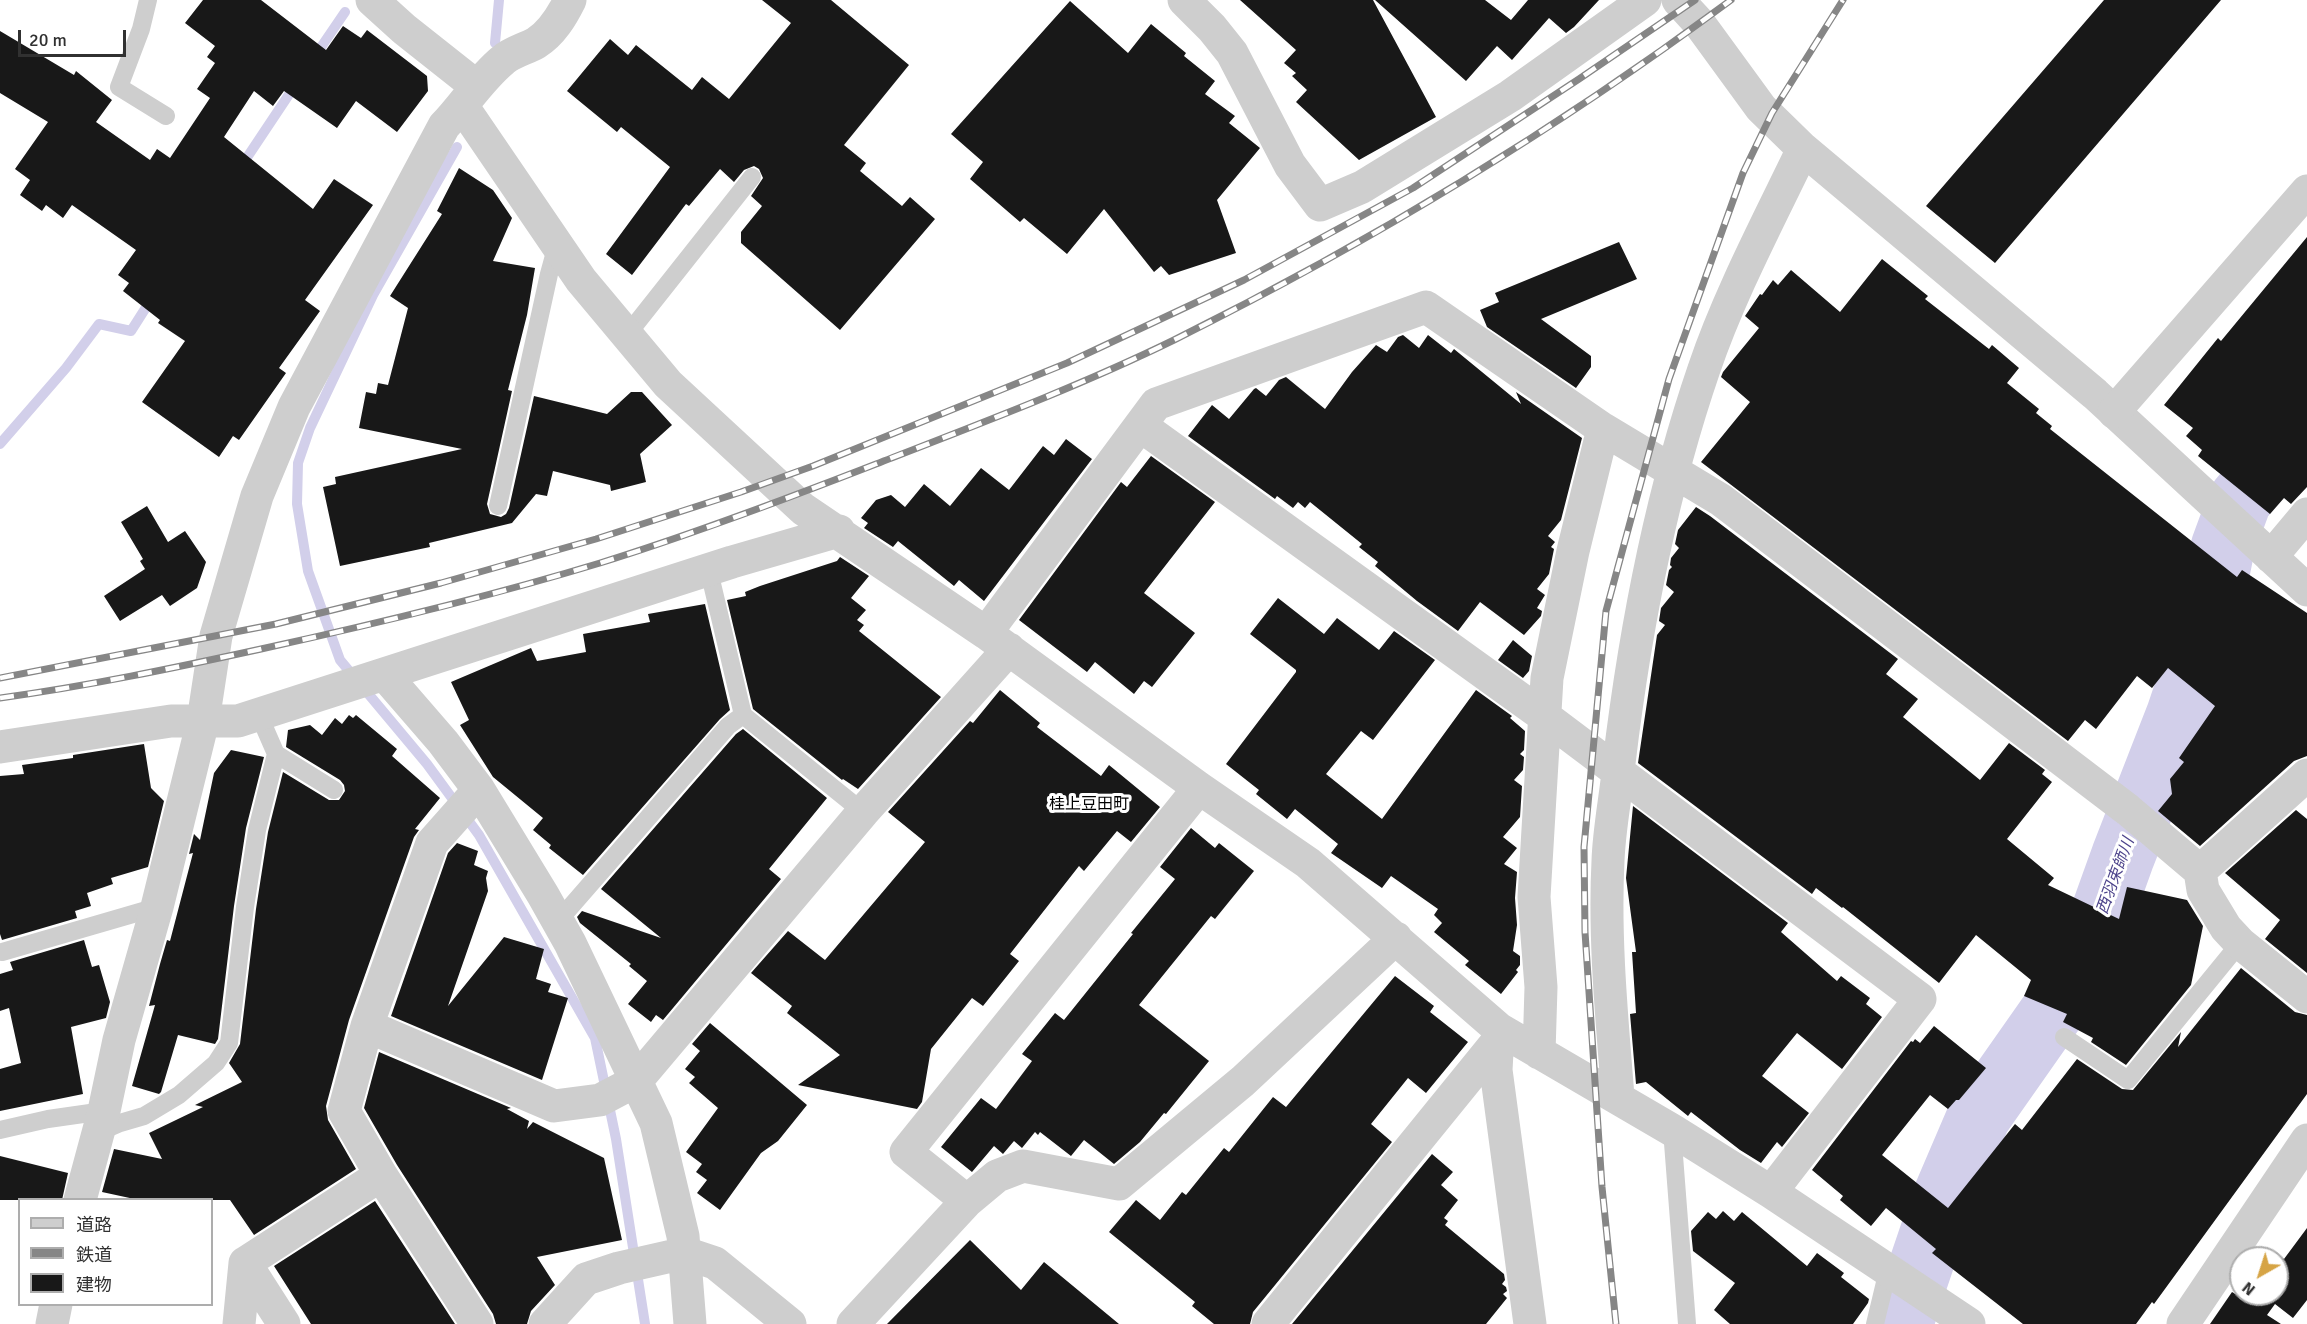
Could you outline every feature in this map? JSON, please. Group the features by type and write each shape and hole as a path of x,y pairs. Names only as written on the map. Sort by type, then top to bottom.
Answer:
{"street":[{"path":"372,0 404,29 469,96 557,245 581,280 668,384 803,509 839,531 997,641 1199,788 1308,863 1396,938 1498,1035 1539,1053 1672,1130 1771,1192 1969,1324"},
{"path":"81,1198 101,1122 119,1040 157,907 203,721 216,636 257,496 286,427 349,303 444,126 505,57 538,42 558,22 570,0"},
{"path":"1184,0 1212,28 1232,53 1290,165 1320,205 1362,187 1510,96 1645,0"},
{"path":"1678,0 1699,23 1761,108 1803,149 2114,412 2307,590"},
{"path":"1618,1097 1610,983 1608,861 1627,697 1647,582 1671,470 1704,367 1742,276 1803,149"},
{"path":"2114,412 2307,191"},
{"path":"367,1026 554,1106 618,1091 863,812 997,641 1156,404 1426,307 1603,429 1721,500 2128,810 2199,871 2203,890 2226,928 2240,944 2307,997"},
{"path":"1141,426 1544,716 1920,999 1771,1192"},
{"path":"1539,1053 1541,987 1534,897 1547,678 1573,551 1603,429"},
{"path":"2263,549 2307,514"},
{"path":"0,747 171,721 237,721 259,716 732,562 839,531"},
{"path":"367,681 443,742 466,804 559,920 618,1091 656,1123 683,1236 690,1324"},
{"path":"2199,871 2307,775"},
{"path":"967,1201 906,1152 1199,788"},
{"path":"466,804 432,843 367,1026 344,1111 381,1175 477,1324"},
{"path":"853,1324 967,1201 997,1176 1023,1166 1119,1184 1243,1081 1396,938"},
{"path":"1498,1035 1496,1070 1528,1322"},
{"path":"1268,1324 1498,1035"},
{"path":"2183,1324 2307,1140"},
{"path":"245,1263 381,1175"},
{"path":"545,1324 586,1279 634,1264 685,1253 715,1263 790,1324"},
{"path":"239,1324 245,1263"},
{"path":"245,1263 284,1324"},
{"path":"52,1324 56,1306"}],"lane":[{"path":"148,0 141,28 119,87 166,116"},
{"path":"627,335 752,177"},
{"path":"498,506 557,245"},
{"path":"709,571 743,715 863,812"},
{"path":"559,920 728,726 743,715"},
{"path":"259,716 276,754 334,790"},
{"path":"0,1130 48,1119 120,1123 144,1116 179,1095 216,1063 229,1043 245,907 257,830 276,754"},
{"path":"2,952 157,907"},
{"path":"2064,1037 2128,1080 2240,944"},
{"path":"1672,1130 1687,1324"},
{"path":"1875,1324 1893,1273"}],"building":[{"path":"203,0 261,0 326,50 343,26 361,38 367,30 427,76 428,91 397,132 356,101 337,128 284,91 273,106 254,91 224,137 313,209 334,179 373,205 305,300 320,311 279,368 286,373 239,440 233,436 219,457 142,402 185,341 158,323 160,320 123,291 129,283 118,275 136,250 72,205 63,218 46,205 42,211 20,195 30,180 15,169 48,122 0,93 0,31 74,75 76,71 112,100 96,122 150,160 157,149 170,158 210,98 197,89 215,63 207,57 215,46 185,23"},
{"path":"762,0 831,0 909,65 844,145 866,163 860,171 902,206 910,197 935,219 840,330 741,243 741,232 762,206 751,196 763,178 759,169 754,166 744,170 734,182 720,169 689,206 686,204 632,275 606,254 670,167 621,127 617,132 567,91 610,39 628,55 636,45 692,90 702,77 729,99 791,23"},
{"path":"1240,0 1373,0 1436,117 1359,160 1296,102 1307,90 1292,76 1296,73 1284,63 1296,50"},
{"path":"1375,0 1485,0 1511,20 1528,0 1599,0 1566,33 1549,18 1512,60 1497,46 1466,81"},
{"path":"2104,0 2221,0 1995,263 1926,206"},
{"path":"1070,1 1128,53 1151,24 1186,53 1184,56 1215,81 1205,94 1235,116 1229,123 1260,148 1217,200 1236,253 1169,275 1161,266 1154,272 1104,209 1067,254 1024,218 1020,222 970,179 983,162 951,134"},
{"path":"459,168 493,190 512,218 493,261 535,268 527,315 508,390 512,391 487,504 490,514 501,517 509,508 534,396 607,414 631,392 642,392 672,425 640,454 646,482 611,491 610,485 553,471 547,496 536,494 512,523 429,543 430,547 340,566 323,487 336,484 335,477 462,449 359,428 366,392 376,394 378,383 388,385 408,308 390,296 442,214 437,211"},
{"path":"2307,237 2307,487 2291,504 2284,498 2270,514 2198,456 2202,450 2186,436 2193,428 2164,405 2218,338 2221,341"},
{"path":"1619,242 1637,279 1541,319 1591,356 1591,367 1576,388 1487,327 1480,310 1499,302 1495,293"},
{"path":"1882,259 1928,296 1925,299 1989,349 1992,345 2019,368 2007,383 2039,409 2036,413 2052,426 2050,429 2237,577 2242,570 2307,613 2307,756 2294,761 2200,846 2158,811 2172,794 2170,779 2184,762 2179,758 2215,706 2168,668 2152,688 2137,676 2096,729 2085,720 2068,741 1701,462 1750,402 1721,377 1759,328 1745,316 1760,294 1762,295 1773,280 1778,285 1791,270 1840,312"},
{"path":"1403,335 1419,348 1428,335 1451,353 1454,349 1521,404 1516,392 1582,438 1561,520 1548,536 1555,542 1551,547 1554,549 1549,574 1537,589 1545,595 1537,608 1542,611 1541,616 1524,635 1480,602 1458,631 1375,566 1378,562 1359,547 1362,544 1310,502 1305,508 1298,502 1293,508 1277,496 1275,499 1188,436 1212,405 1229,419 1254,389 1256,388 1266,396 1279,380 1286,377 1325,409 1352,372 1376,345 1387,352 1398,337"},
{"path":"1066,439 1092,459 984,601 959,580 954,586 898,541 893,547 864,528 868,523 861,518 876,500 891,495 905,507 924,484 950,506 981,468 1009,490 1043,446 1054,455"},
{"path":"1151,456 1215,502 1144,593 1195,633 1152,687 1144,681 1134,694 1095,662 1087,672 1019,620 1121,482 1127,487"},
{"path":"147,506 168,542 185,531 206,562 197,588 170,606 162,595 120,621 104,596 145,569 140,561 143,559 121,522"},
{"path":"1696,507 1898,659 1886,674 1918,699 1903,717 1980,780 2009,743 2045,770 2042,774 2052,782 2007,839 2054,878 2048,885 2119,919 2127,887 2187,900 2203,926 2191,985 2126,1065 2091,1042 2093,1038 2063,1022 2067,1014 2024,996 2031,980 1976,935 1939,983 1843,907 1816,888 1812,894 1638,763 1657,635 1665,625 1659,621 1661,608 1674,592 1666,585 1669,570 1672,567 1671,558 1679,548 1675,544 1678,530"},
{"path":"840,557 869,576 851,598 866,610 857,620 864,625 859,631 941,697 858,789 842,780 753,709 727,600 746,596 745,592 837,561"},
{"path":"1278,598 1324,634 1337,618 1379,650 1394,631 1435,660 1373,740 1361,731 1326,774 1382,819 1476,690 1512,716 1510,718 1525,731 1524,750 1520,754 1524,757 1523,770 1514,780 1522,786 1520,817 1503,837 1517,848 1504,864 1517,872 1515,898 1517,925 1513,951 1520,956 1520,965 1516,970 1518,972 1501,994 1465,965 1469,961 1434,932 1442,923 1434,915 1438,909 1391,876 1382,888 1331,853 1338,844 1295,809 1287,819 1256,794 1259,790 1226,764 1296,672 1250,634"},
{"path":"705,604 730,710 583,875 549,848 551,845 533,830 543,818 493,777 460,725 469,720 451,682 531,648 537,661 586,652 583,634 650,622 648,614"},
{"path":"1513,640 1532,656 1529,671 1523,678 1498,660"},
{"path":"1000,690 1040,723 1037,727 1101,776 1109,765 1160,807 1131,842 1117,831 1084,871 1079,866 1010,954 1019,961 983,1006 972,998 931,1049 922,1102 917,1109 798,1085 840,1055 787,1013 792,1006 751,973 788,931 825,960 925,842 888,812 970,721 973,723"},
{"path":"349,715 353,718 356,715 397,749 392,756 440,798 415,829 419,830 414,837 349,1020 326,1106 328,1120 356,1169 254,1235 230,1200 130,1198 102,1192 114,1149 162,1159 149,1133 203,1107 195,1105 242,1082 229,1063 240,1044 256,909 268,832 283,772 329,800 339,800 345,791 340,780 286,747 288,730 310,725 322,735 335,718 342,724"},
{"path":"743,729 827,798 769,869 781,879 663,1020 656,1015 651,1022 628,1004 647,981 629,966 631,964 580,923 577,917 582,911 661,938 601,889 736,734"},
{"path":"144,744 151,788 164,801 148,867 111,878 113,884 87,893 91,906 75,911 77,918 2,940 0,934 0,776 24,774 22,765"},
{"path":"231,750 264,757 246,828 218,1039 215,1044 178,1035 159,1094 132,1086 155,1005 149,1006 167,940 170,941 193,853 189,854 194,834 200,840 214,773"},
{"path":"1633,806 1788,923 1781,932 1837,981 1841,976 1870,998 1866,1004 1882,1017 1842,1069 1797,1033 1762,1076 1809,1113 1782,1147 1777,1142 1761,1163 1740,1150 1691,1112 1688,1116 1646,1082 1636,1084 1630,1014 1636,1013 1632,952 1636,952 1626,878"},
{"path":"2296,810 2307,819 2307,973 2265,939 2280,920 2225,873"},
{"path":"1191,828 1215,848 1219,843 1254,871 1215,919 1211,916 1139,1005 1209,1061 1166,1114 1164,1113 1140,1142 1114,1164 1084,1140 1071,1156 1040,1132 1038,1135 1035,1132 1022,1148 1014,1141 1003,1154 994,1146 972,1172 941,1147 981,1098 996,1109 1032,1061 1022,1054 1055,1013 1064,1020 1175,879 1160,867"},
{"path":"457,843 478,851 474,865 488,871 486,878 488,891 448,1006 504,937 544,949 536,979 551,984 548,992 568,998 542,1080 391,1016 448,853"},
{"path":"84,940 92,967 99,965 110,1002 106,1018 71,1027 83,1094 0,1111 0,1069 21,1063 9,1008 0,1011 0,974 13,970 10,962"},
{"path":"2241,968 2295,1012 2307,1015 2307,1094 2154,1304 2152,1302 2136,1324 2023,1324 1932,1253 1936,1249 1886,1208 1871,1226 1840,1200 1843,1196 1812,1170 1911,1041 1915,1039 1920,1043 1934,1026 1986,1068 1959,1100 1956,1100 1948,1109 1930,1095 1882,1155 1948,1208 2015,1124 2022,1130 2077,1059 2122,1089 2133,1090 2181,1032 2178,1047"},
{"path":"1395,976 1434,1006 1430,1012 1468,1042 1426,1093 1408,1078 1371,1124 1392,1142 1253,1312 1250,1324 1214,1324 1192,1306 1195,1302 1109,1232 1136,1200 1160,1220 1182,1192 1186,1195 1224,1148 1229,1152 1273,1097 1286,1107"},
{"path":"710,1023 807,1105 778,1141 761,1153 720,1210 697,1193 707,1180 696,1172 702,1164 686,1152 718,1108 689,1083 695,1077 685,1069 700,1051 692,1044"},
{"path":"379,1052 511,1108 507,1109 529,1121 527,1129 533,1122 604,1158 622,1240 537,1257 555,1285 531,1311 527,1324 496,1324 493,1314 397,1165 364,1108"},
{"path":"1432,1154 1453,1172 1441,1185 1458,1200 1444,1218 1448,1221 1445,1225 1504,1274 1505,1280 1502,1284 1507,1291 1503,1294 1507,1298 1486,1324 1292,1324"},
{"path":"0,1156 68,1173 62,1198 0,1200"},
{"path":"375,1201 455,1324 311,1324 274,1266"},
{"path":"1723,1211 1734,1221 1742,1212 1807,1266 1817,1253 1844,1273 1841,1277 1869,1299 1853,1324 1730,1324 1714,1310 1735,1283 1693,1251 1691,1231 1708,1212 1716,1219"},
{"path":"2307,1228 2307,1300 2293,1318 2278,1306 2289,1306 2289,1252"},
{"path":"970,1240 1021,1290 1044,1262 1119,1324 887,1324"},
{"path":"2229,1296 2229,1306 2274,1306 2267,1315 2281,1324 2210,1324"}],"waterway":[{"path":"495,43 499,0"},
{"path":"315,56 345,12"},
{"path":"240,168 296,84"},
{"path":"457,147 373,295 310,428 298,463 297,504 308,571 340,660 427,764 479,835 595,1038 616,1139 645,1324"},
{"path":"0,444 66,368 99,324 131,331 152,298"},
{"name":"西羽束師川","path":"1901,1324 1943,1200 1979,1116 2086,959 2178,715 2206,632 2223,546 2240,500 2307,420"}],"railway":[{"path":"0,678 276,624 441,583 596,539 813,466 1067,363 1244,280 1413,188 1695,0"},
{"path":"0,698 131,676 261,649 516,587 635,552 739,516 1026,405 1174,340 1247,303 1390,224 1598,94 1731,0"},
{"path":"1616,1324 1602,1187 1585,932 1584,847 1606,611 1669,379 1743,173 1772,113 1843,0"}],"district":[{"name":"桂上豆田町","path":"1089,805"}]}
